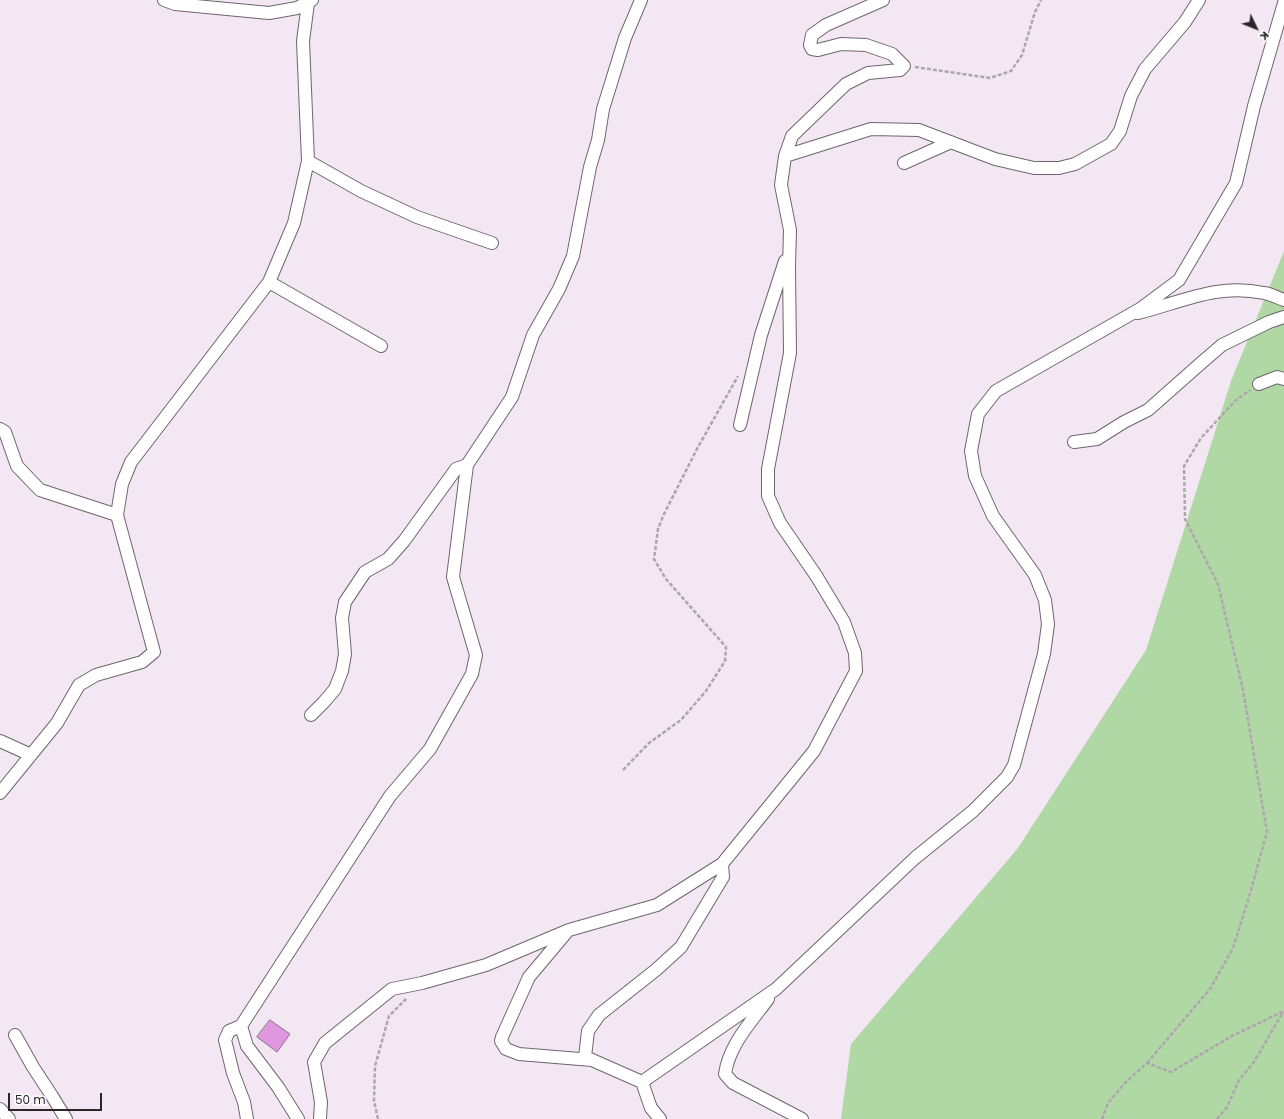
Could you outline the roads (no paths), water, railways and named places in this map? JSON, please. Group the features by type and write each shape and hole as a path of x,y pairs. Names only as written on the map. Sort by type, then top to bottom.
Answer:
{"street":[{"path":"164,0 175,4 269,13 297,8 310,1"},
{"path":"247,1119 244,1102 232,1072 225,1040 229,1030 241,1026 390,796 430,749 472,674 476,655 453,577 467,465 512,397 533,335 559,289 573,256 590,167 598,140 604,109 625,38 641,0"},
{"path":"320,1119 321,1102 314,1062 325,1043 392,989 422,983 486,965 568,930 657,905 722,864 814,751 856,671 855,653 844,622 817,577 780,523 768,496 768,469 790,353 790,230 781,185 785,156 792,136 846,84 868,73 900,70 904,66 892,54 866,45 841,44 818,50 812,50 810,45 812,35 826,25 884,0"},
{"path":"785,156 871,128 919,130 995,159 1034,168 1059,168 1075,164 1111,144 1120,131 1131,96 1145,69 1185,22 1199,0"},
{"path":"0,793 57,723 79,685 96,675 142,662 154,652 117,515 122,484 131,462 269,282 294,223 308,161 303,41 310,1"},
{"path":"642,1082 773,991 915,858 974,811 1007,777 1014,765 1044,654 1048,624 1045,600 1035,575 993,516 975,476 971,451 978,414 996,391 1140,309 1179,280 1236,183 1254,106 1284,3"},
{"path":"904,163 951,142"},
{"path":"308,161 361,191 417,217 492,243"},
{"path":"740,425 761,335 789,248"},
{"path":"269,282 381,346"},
{"path":"1128,316 1201,294 1230,289 1264,293 1284,300"},
{"path":"1074,442 1097,439 1124,422 1148,410 1222,345 1269,322 1284,317"},
{"path":"1258,384 1277,377 1284,380"},
{"path":"0,429 5,432 17,466 40,490 117,515"},
{"path":"311,715 335,689 342,671 345,654 342,618 345,602 354,587 365,572 388,559 404,541 456,470 467,465"},
{"path":"0,741 31,755"},
{"path":"660,1119 650,1108 642,1082 585,1057 588,1031 599,1015 657,969 681,947 723,877 722,864"},
{"path":"568,930 529,978 501,1041 506,1049 519,1054 592,1060"},
{"path":"773,991 735,1044 727,1063 725,1074 733,1083 802,1119"},
{"path":"241,1026 247,1046 278,1087 298,1119"},
{"path":"15,1035 33,1067 66,1119"},
{"path":"0,1109 9,1119"}]}
